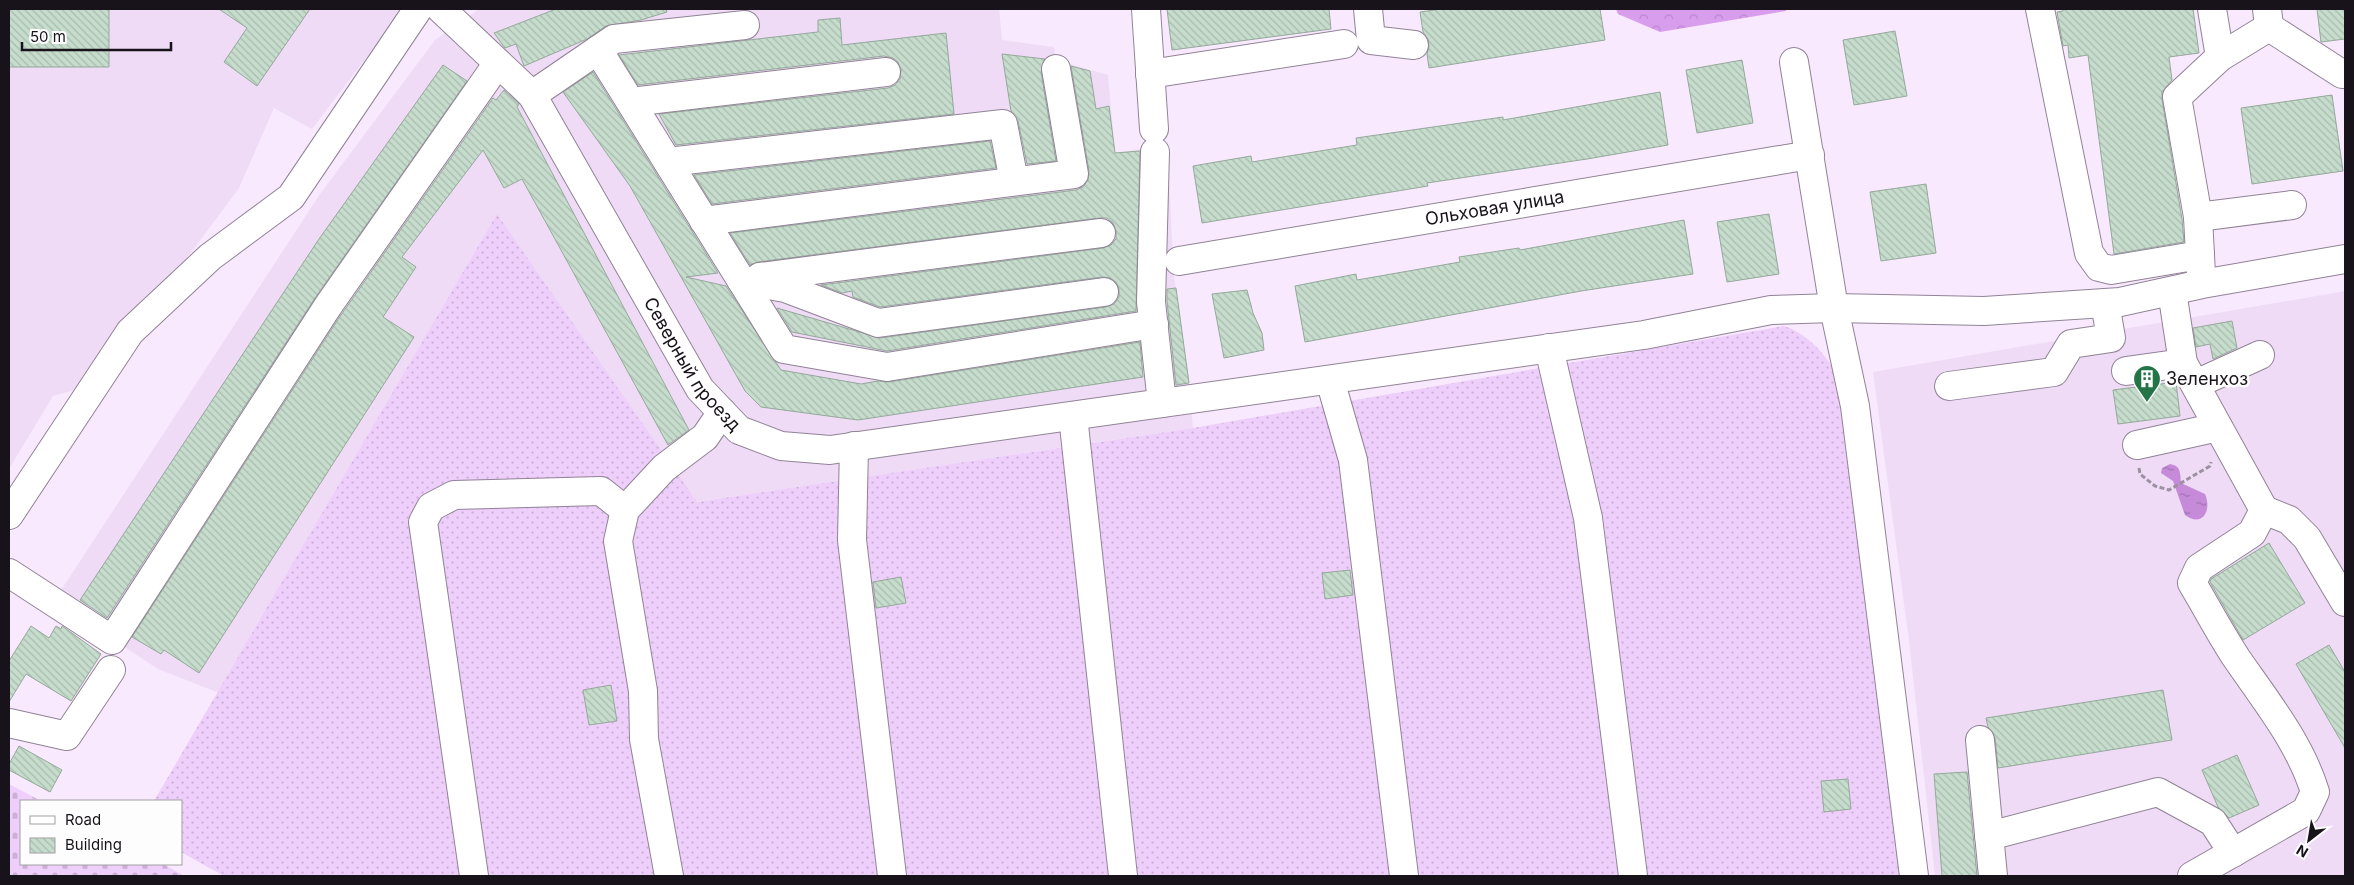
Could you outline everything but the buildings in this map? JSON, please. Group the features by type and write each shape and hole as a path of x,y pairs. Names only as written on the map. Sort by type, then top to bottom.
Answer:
{"street":[{"path":"9,515 130,332 210,257 291,198 418,9"},
{"name":"Северный проезд","path":"441,9 532,95 700,389 739,430 781,446 830,450 1644,335 1771,310 1834,308 1984,311 2105,303 2345,259"},
{"path":"1146,9 1154,141 1152,302 1156,404"},
{"path":"1368,9 1371,40 1414,45"},
{"path":"2040,9 2051,72 2089,253 2099,267 2111,270 2200,256"},
{"path":"2212,9 2220,57"},
{"path":"2202,284 2198,217 2177,97 2220,57 2268,18 2342,74 2345,74"},
{"path":"532,95 614,39 745,25"},
{"path":"1150,74 1344,44"},
{"path":"598,50 784,349 887,367 1154,324"},
{"path":"1794,62 1834,308 1854,406 1867,494 1914,876"},
{"path":"9,573 112,640 328,306 498,63"},
{"path":"704,221 1074,174 1056,69"},
{"path":"631,102 886,72"},
{"path":"668,162 1004,124 1014,181"},
{"name":"Ольховая улица","path":"1179,260 1810,155"},
{"path":"2198,217 2292,204"},
{"path":"741,280 1101,233"},
{"path":"741,280 785,288 878,322 1104,292"},
{"path":"2172,291 2190,373 2218,428 2264,510 2289,520 2307,538 2345,602"},
{"path":"1949,386 2054,372 2071,344 2111,338 2105,303"},
{"path":"1549,348 1588,518 1633,876"},
{"path":"2126,371 2190,373 2260,356"},
{"path":"1330,380 1353,460 1404,876"},
{"path":"668,876 644,739 643,691 618,541 625,510 664,468 705,437 722,412"},
{"path":"1073,416 1123,876"},
{"path":"2137,445 2218,428"},
{"path":"854,446 852,540 892,876"},
{"path":"474,876 423,522 431,507 454,495 601,491 625,510"},
{"path":"2192,876 2306,811 2315,792 2308,770 2289,736 2235,655 2192,583 2200,568 2252,532 2264,510"},
{"path":"9,723 67,736 111,670"},
{"path":"1980,740 1993,876"},
{"path":"1989,836 2158,792 2213,822 2233,853"}],"path":[{"path":"2137,445 2140,474 2148,482 2169,490 2210,466 2218,428"}],"shaded area":[{"path":"9,9 400,9 376,45 312,129 274,108 239,188 187,258 121,330 82,388 53,396 9,469"},
{"path":"479,9 999,9 1002,40 1054,47 1056,60 1108,75 1115,153 1167,145 1174,276 1193,428 696,502 497,214 219,693 158,669 54,601 320,194 435,40"},
{"name":"Зеленхоз","path":"2345,291 2345,876 1935,876 1909,641 1873,372"}],"green space":[{"path":"1616,9 1786,9 1786,11 1660,32 1618,14"},
{"path":"497,214 697,502 1193,428 1784,326 1792,329 1815,345 1827,359 1837,375 1845,401 1850,428 1905,876 224,876 182,853 182,800 155,800"},
{"path":"9,784 39,800 20,800 20,865 165,865 185,876 9,876"}],"water":[{"path":"2170,464 2178,468 2181,483 2205,494 2207,506 2201,518 2191,518 2185,515 2173,481 2161,473 2162,468"}],"place":[{"name":"Зеленхоз","path":"2147,403"}]}
